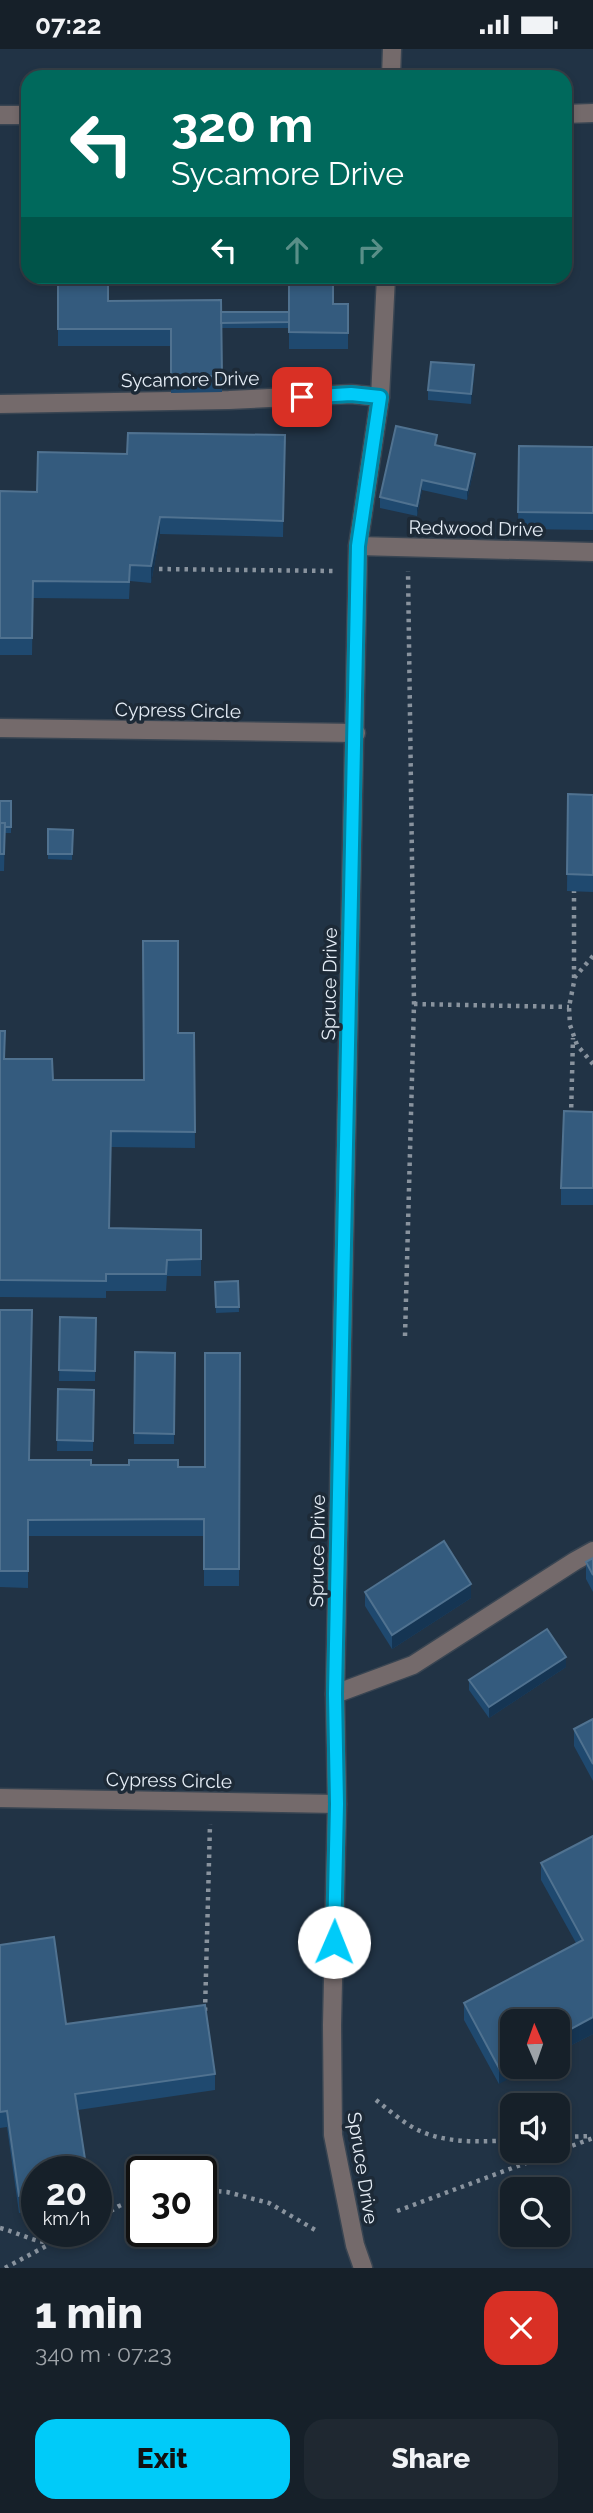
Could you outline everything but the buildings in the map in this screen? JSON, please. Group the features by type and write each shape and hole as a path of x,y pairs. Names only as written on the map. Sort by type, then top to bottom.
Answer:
{"street":[{"path":"391,70 392,49"},
{"path":"572,114 593,113"},
{"path":"0,115 21,115"},
{"name":"Spruce Drive","path":"363,2268 355,2245 333,2134 332,2025 337,1804 335,1694 358,546 380,397 386,284"},
{"name":"Sycamore Drive","path":"0,404 229,400 351,394 380,397"},
{"name":"Redwood Drive","path":"358,546 593,552"},
{"name":"Cypress Circle","path":"0,728 356,733"},
{"path":"335,1694 413,1665 593,1551"},
{"name":"Cypress Circle","path":"0,1798 337,1804"}],"path":[{"path":"159,569 421,570"},
{"path":"405,1336 414,1004 408,570"},
{"path":"574,891 574,983"},
{"path":"593,956 575,977 569,1007 577,1045 593,1064"},
{"path":"414,1004 569,1007"},
{"path":"571,1128 573,1033"},
{"path":"205,2018 210,1802"},
{"path":"376,2100 415,2129 439,2138 500,2141"},
{"path":"570,2137 593,2137"},
{"path":"397,2211 593,2137"},
{"path":"217,2191 269,2203 317,2231"},
{"path":"0,2228 21,2234"},
{"path":"5,2268 44,2247"}],"shaded area":[{"path":"0,49 593,49 593,2268 0,2268"}],"route":[{"path":"302,397 351,394 380,397 358,546 335,1694 337,1804 334,1942"}]}
